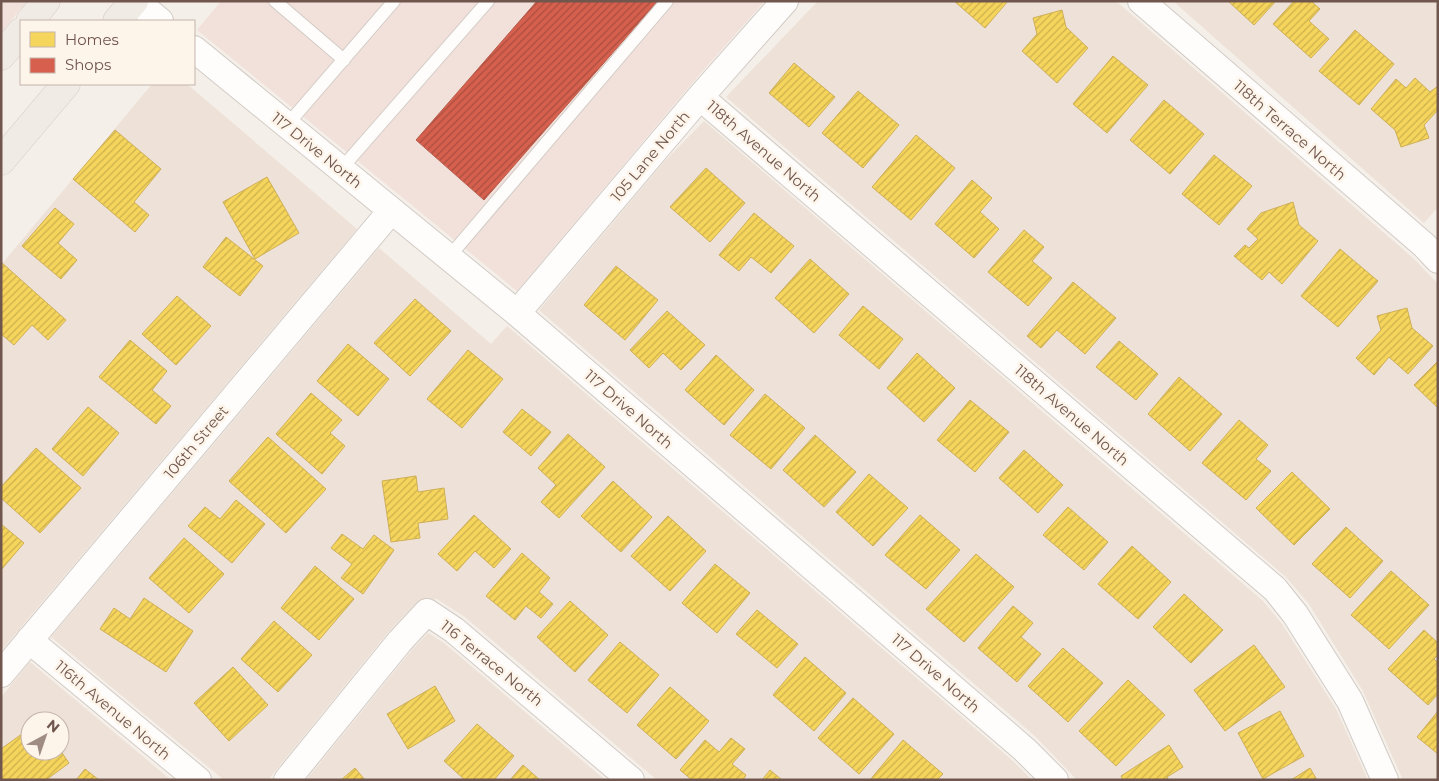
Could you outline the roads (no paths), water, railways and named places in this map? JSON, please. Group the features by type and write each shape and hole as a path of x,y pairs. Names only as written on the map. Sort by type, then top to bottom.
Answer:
{"main road":[{"path":"31,20 46,1"},
{"path":"119,20 135,1"},
{"path":"1,56 20,33"},
{"path":"1,161 65,85"}],"street":[{"path":"135,1 159,20"},
{"name":"105 Lane North","path":"517,313 700,96 785,1"},
{"name":"118th Terrace North","path":"1142,1 1433,245"},
{"name":"117 Drive North","path":"195,50 517,313 1026,750 1055,780"},
{"name":"118th Avenue North","path":"700,96 1275,589 1295,614 1350,701 1386,780"},
{"name":"106th Street","path":"1,674 392,211"},
{"name":"116 Terrace North","path":"287,780 400,641 428,612 454,630 631,780"},
{"name":"116th Avenue North","path":"29,640 198,780"}],"lane":[{"path":"275,1 344,60"},
{"path":"287,125 394,1"},
{"path":"341,169 488,1"},
{"path":"449,258 667,1"}]}
